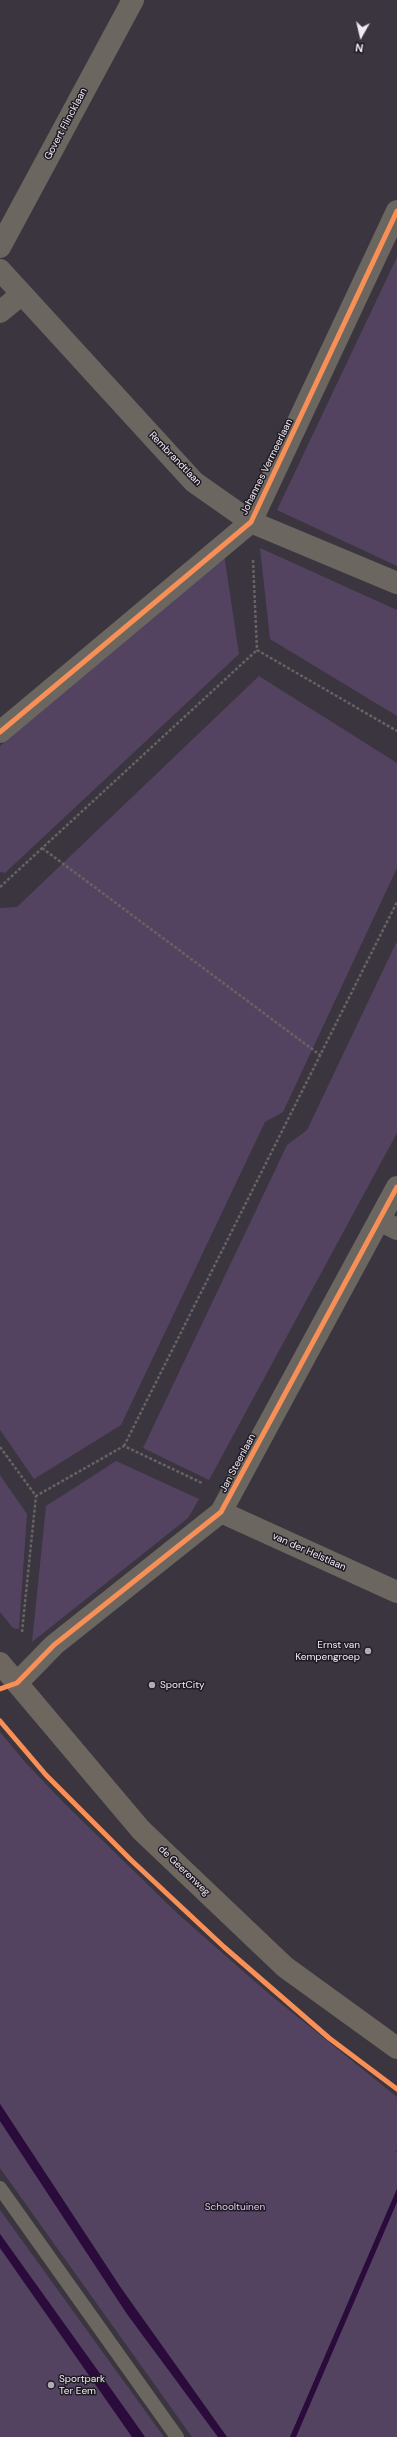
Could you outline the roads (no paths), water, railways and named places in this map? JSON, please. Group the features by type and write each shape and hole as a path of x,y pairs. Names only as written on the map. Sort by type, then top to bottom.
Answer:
{"main road":[{"name":"de Geerenweg","path":"0,1663 141,1830 286,1967 397,2048"}],"street":[{"name":"Govert Flincklaan","path":"0,247 132,0"},
{"name":"Johannes Vermeerlaan","path":"0,732 251,522 397,211"},
{"name":"Rembrandtlaan","path":"0,270 194,482 251,522 397,583"},
{"path":"0,312 22,294"},
{"name":"Jan Steenlaan","path":"17,1684 54,1645 225,1504 388,1224 397,1187"},
{"name":"van der Helstlaan","path":"225,1504 397,1592"}],"lane":[{"path":"0,2188 177,2437"}],"place":[{"name":"Ernst van Kempengroep","path":"368,1651"},
{"name":"SportCity","path":"152,1685"},
{"name":"Sportpark Ter Eem","path":"51,2385"}],"park label":[{"name":"Schooltuinen","path":"235,2207"}]}
